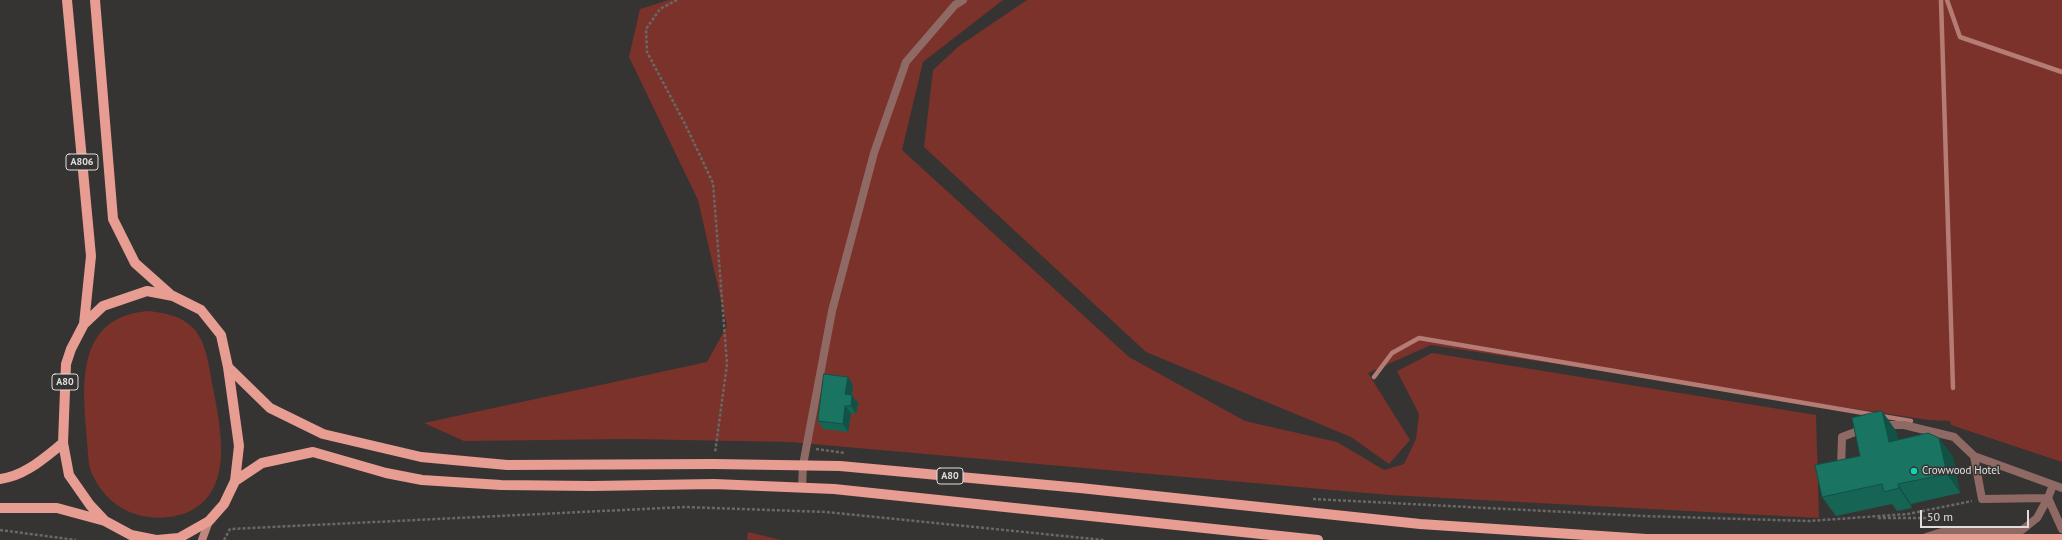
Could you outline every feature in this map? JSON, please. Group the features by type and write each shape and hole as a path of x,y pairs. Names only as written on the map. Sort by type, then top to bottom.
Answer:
{"main road":[{"name":"A806","path":"67,0 91,256 84,324"},
{"name":"A806","path":"95,0 113,219 135,263 173,296"},
{"name":"A80","path":"147,291 173,296 201,310 221,335 228,367 239,446 234,480 224,504 209,521 179,538 157,540 133,538 105,521 90,505 69,475 63,443 66,364 71,349 84,324 103,306 124,297 147,291"},
{"name":"A80","path":"228,367 270,408 322,434 421,457 507,465 714,464 840,466 1080,488 1420,524 1646,539 2062,539"},
{"path":"0,479 14,478 41,461 63,443"},
{"name":"A80","path":"234,480 262,463 313,452 386,473 422,480 502,485 592,486 714,484 834,489 1318,540"},
{"name":"A80","path":"0,508 57,508 105,521"}],"street":[{"path":"202,540 209,521"}],"lane":[{"path":"802,488 802,465 832,311 874,153 906,62 955,6 963,0"},
{"path":"1841,468 1842,437 1873,425 1904,425 1954,437 1974,456 2062,488"},
{"path":"1974,456 1982,499 2048,498"},
{"path":"1921,539 1945,531 2022,530 2037,518 2048,498 2053,484"},
{"path":"2048,498 2062,529"}],"path":[{"path":"677,0 660,9 646,29 646,52 684,122 713,183 727,364 714,464"},
{"path":"806,447 852,454"},
{"path":"1307,499 1643,516 1809,521 1908,514 1982,499"},
{"path":"224,540 230,529 685,507 826,512 1104,540"},
{"path":"0,530 76,540"}],"shaded area":[{"path":"669,0 1003,0 923,62 902,150 1129,357 1245,421 1337,442 1384,470 1404,464 1416,439 1419,414 1397,371 1432,353 1816,415 1819,518 1389,495 790,442 630,439 464,441 424,423 707,362 727,326 698,200 629,57 640,9"},
{"path":"1027,0 2062,0 2062,462 1951,425 1950,421 1929,420 1431,345 1368,373 1410,440 1389,464 1351,437 1146,352 924,147 933,70 959,46"},
{"path":"149,311 166,314 181,319 191,326 201,339 208,363 221,440 221,458 218,475 212,491 202,504 186,513 167,517 141,516 127,511 119,506 100,488 89,465 84,392 86,368 92,347 103,329 122,317"},
{"path":"748,532 781,540 747,540"}],"building":[{"path":"824,374 848,377 845,394 852,395 851,406 845,406 843,424 818,421"},
{"path":"1882,411 1889,442 1928,433 1939,438 1947,474 1898,484 1899,488 1884,492 1882,484 1822,497 1815,465 1860,456 1852,418"}],"waterway":[{"path":"1941,0 1953,388"},
{"path":"1947,0 1960,37 2062,72"},
{"path":"1374,377 1392,353 1419,338 1911,421"}],"place":[{"name":"Crowwood Hotel","path":"1914,471"}]}
